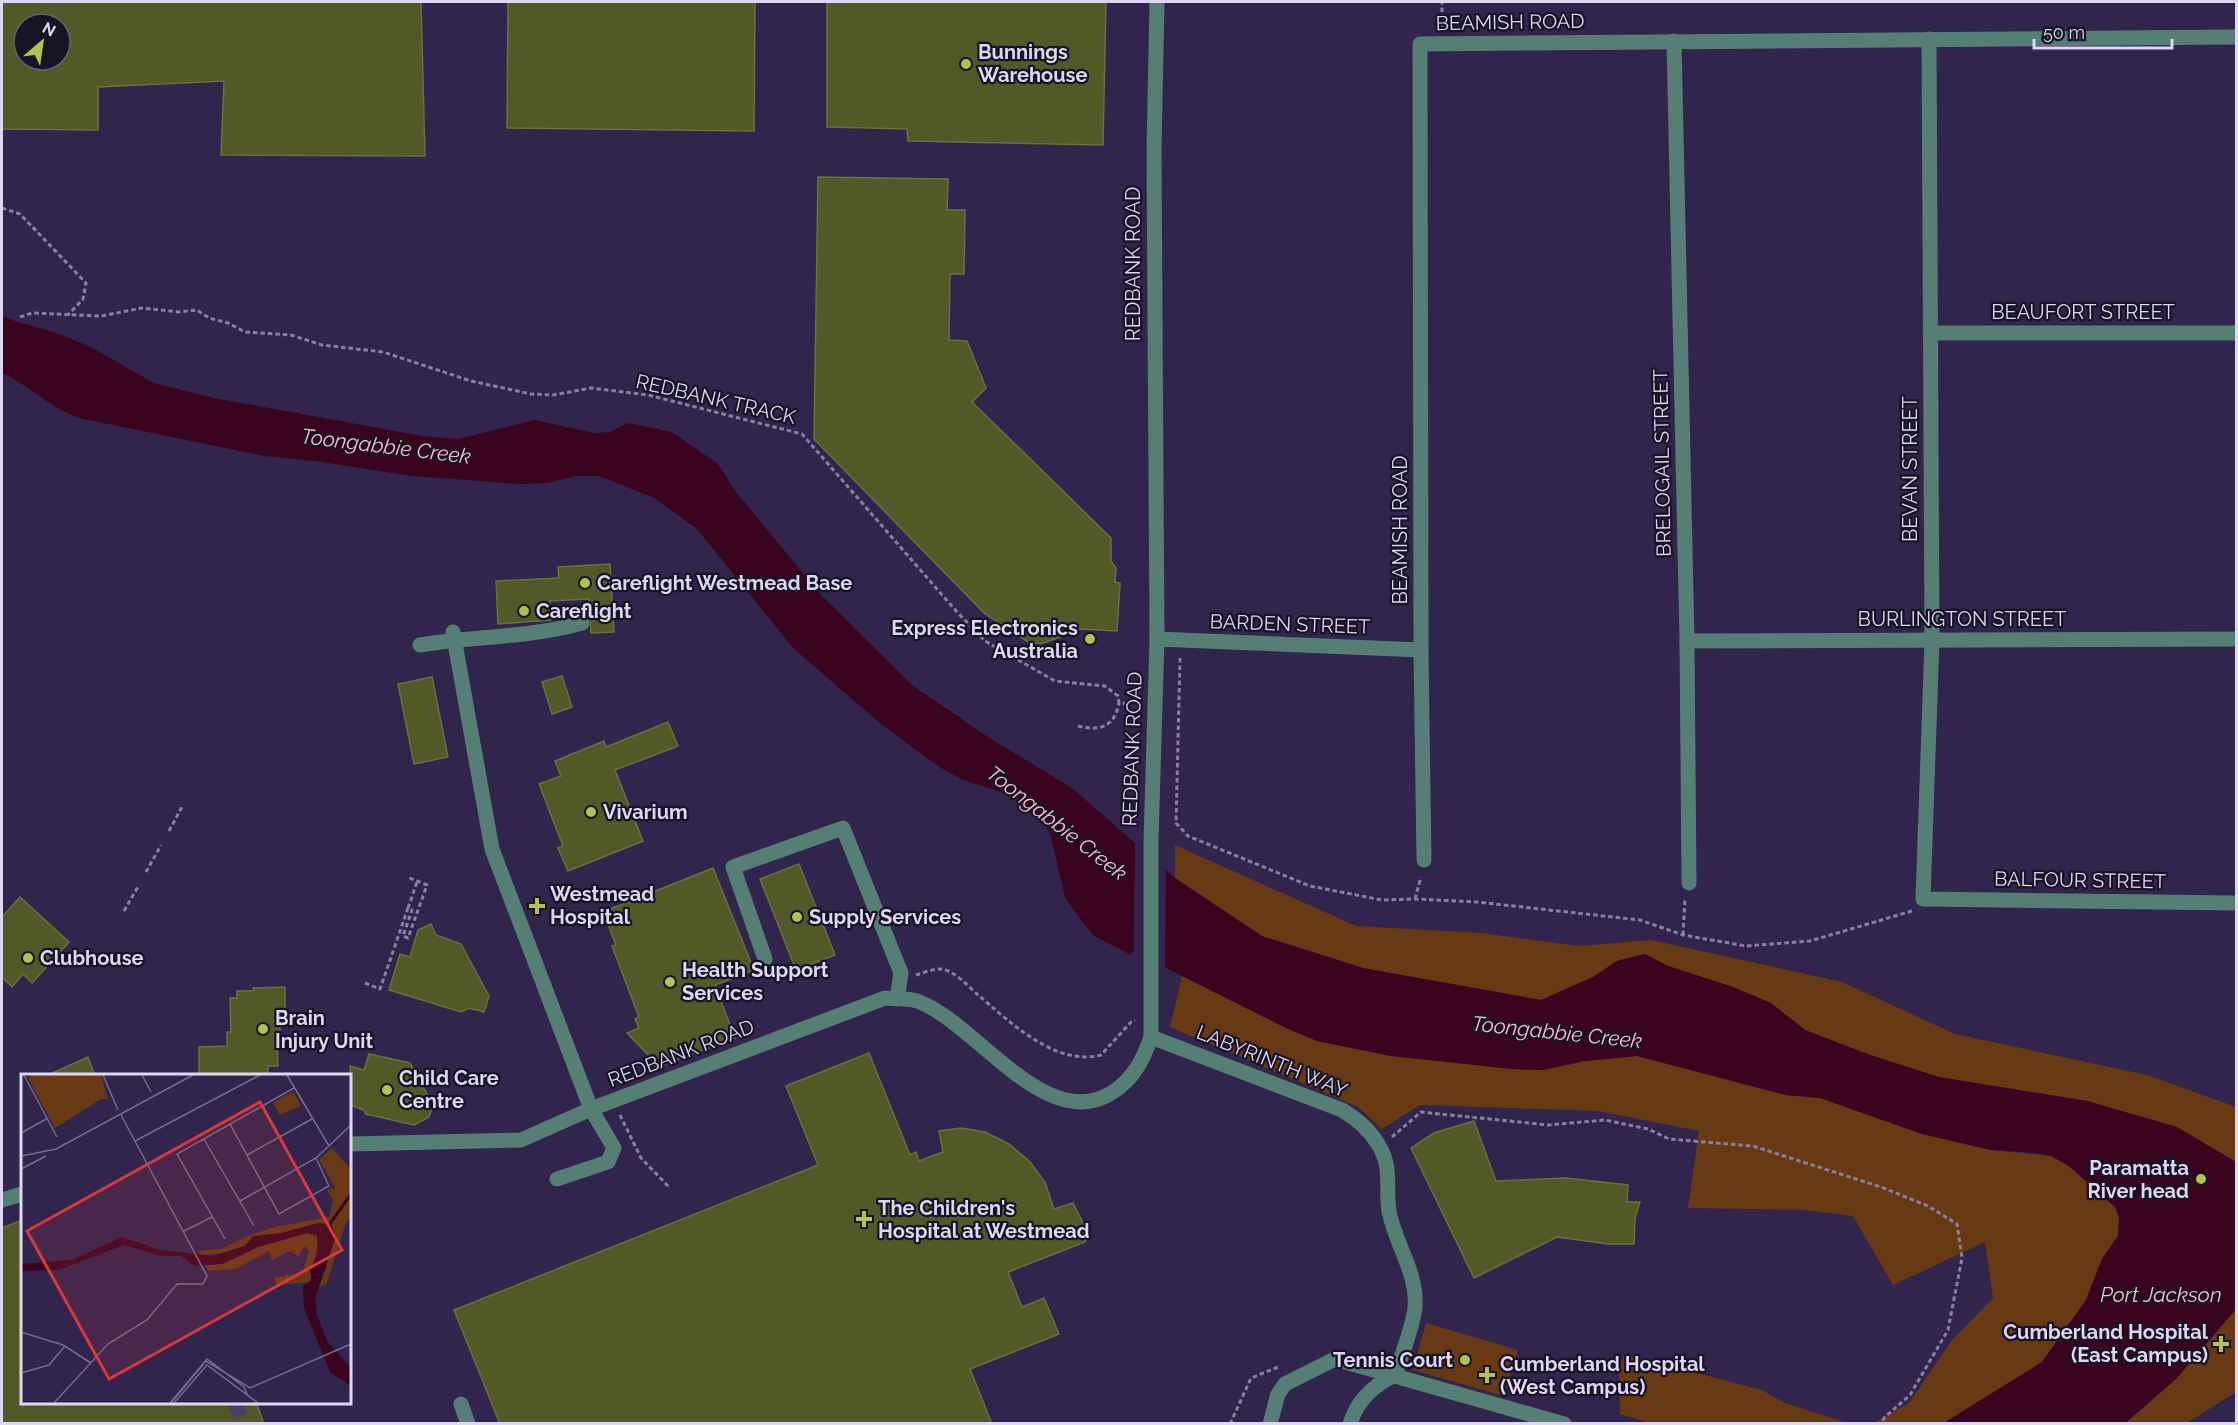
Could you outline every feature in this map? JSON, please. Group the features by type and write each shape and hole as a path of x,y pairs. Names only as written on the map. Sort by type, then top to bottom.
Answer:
{"street":[{"name":"REDBANK ROAD","path":"351,1144 521,1140 591,1109 885,998 916,1001 946,1018 1016,1074 1047,1094 1078,1103 1103,1099 1120,1087 1141,1065 1151,1037 1151,841 1156,639 1154,150 1157,2"},
{"name":"BEAMISH ROAD","path":"1424,860 1421,650 1420,44 2236,37"},
{"name":"BEVAN STREET","path":"1923,898 1932,640 1929,39"},
{"name":"BRELOGAIL STREET","path":"1674,41 1687,641 1689,883"},
{"name":"BEAUFORT STREET","path":"1930,333 2236,333"},
{"path":"420,645 453,636 548,633 582,622"},
{"path":"453,636 492,849 591,1109 614,1148 613,1155 600,1166 557,1179"},
{"name":"BARDEN STREET","path":"1156,639 1421,650"},
{"name":"BURLINGTON STREET","path":"1687,641 2236,639"},
{"path":"765,959 733,867 843,828 901,973 897,999"},
{"name":"BALFOUR STREET","path":"1923,898 2236,903"},
{"name":"LABYRINTH WAY","path":"1151,1037 1342,1110 1368,1129 1379,1145 1390,1171 1389,1209 1396,1236 1407,1260 1415,1308 1395,1375"},
{"path":"2,1200 21,1194"},
{"path":"1270,1424 1278,1394 1285,1384 1335,1359 1564,1424"},
{"path":"1350,1424 1364,1398 1377,1383 1395,1375"},
{"path":"461,1404 468,1424"}],"path":[{"path":"1442,2 1442,44"},
{"path":"2,208 20,214 86,283 83,299 68,315"},
{"name":"REDBANK TRACK","path":"20,317 32,313 101,316 142,308 179,312 197,310 209,318 228,323 245,332 291,335 322,345 383,352 471,381 531,394 553,395 591,388 648,395 802,434 957,612 986,640 1055,681 1106,686 1118,696 1119,703"},
{"path":"1180,658 1176,824 1188,836 1310,886 1382,900 1415,898 1477,902 1640,920 1683,935 1746,946 1810,941 1911,912 1923,898"},
{"path":"1078,726 1088,728 1106,726 1113,721 1119,703 1128,704"},
{"path":"168,831 183,805"},
{"path":"146,872 161,845"},
{"path":"1415,898 1424,860"},
{"path":"407,877 427,885 408,938 403,936 412,910 408,908"},
{"path":"364,983 380,989 418,881"},
{"path":"1683,935 1684,902 1689,883"},
{"path":"124,911 139,885"},
{"path":"914,976 939,969 959,978 1015,1026 1057,1051 1079,1058 1101,1055 1131,1022 1136,1020"},
{"path":"1379,1145 1387,1142 1421,1112 1548,1125 1605,1120 1648,1129 1669,1139 1753,1146 1881,1187 1928,1206 1957,1224 1962,1258 1957,1292 1948,1330 1910,1395 1884,1418 1882,1424"},
{"path":"619,1114 642,1158 669,1187"},
{"path":"1230,1424 1247,1384"}],"shaded area":[{"path":"1175,845 1356,926 1481,933 1579,946 1651,940 1842,982 1955,1034 2147,1075 2236,1107 2236,1162 2177,1127 2087,1101 1939,1077 1870,1055 1805,1030 1771,1003 1733,987 1668,966 1645,954 1617,961 1593,977 1541,1000 1363,968 1262,936 1175,878"},
{"path":"1182,976 1317,1041 1391,1056 1529,1070 1637,1056 1786,1095 1820,1098 1922,1134 1991,1150 2051,1156 2069,1166 2115,1207 2119,1217 2118,1235 2102,1259 2086,1300 2042,1362 1944,1423 1874,1423 1909,1403 1952,1340 1993,1298 1985,1242 1893,1285 1853,1216 1806,1210 1688,1208 1699,1131 1599,1111 1420,1105 1382,1129 1358,1107 1170,1027"},
{"name":"Cumberland Hospital (East Campus)","path":"2236,1309 2236,1392 2187,1423 2125,1424 2176,1379"},
{"name":"Tennis Court","path":"1426,1323 1518,1350 1504,1396 1413,1370"},
{"path":"1624,1354 1762,1390 1785,1403 1847,1423 1654,1424 1620,1414 1619,1370"}],"water":[{"name":"Toongabbie Creek","path":"2,315 89,346 154,383 214,398 422,436 458,439 535,420 594,433 610,432 628,423 672,432 718,464 736,492 821,595 912,685 988,737 1072,788 1175,878 1262,936 1363,968 1541,1000 1593,977 1617,961 1645,954 1668,966 1733,987 1771,1003 1805,1030 1870,1055 1939,1077 2087,1101 2177,1127 2236,1162 2236,1309 2176,1379 2125,1423 1944,1423 2042,1362 2086,1300 2102,1259 2118,1236 2119,1217 2115,1207 2069,1166 2051,1156 1991,1150 1922,1134 1820,1098 1786,1095 1637,1056 1585,1061 1543,1070 1511,1069 1391,1056 1317,1041 1286,1028 1132,951 1131,955 1094,936 1065,897 1051,837 1043,819 1032,807 1015,796 963,780 941,768 882,725 793,648 697,529 654,498 599,476 576,476 548,483 520,484 412,476 265,456 79,418 68,414 2,373"}],"pier":[{"path":"1135,841 1166,866 1165,971 1134,955"}],"building":[{"path":"2,2 421,2 425,156 221,155 224,81 98,87 98,130 2,129"},
{"path":"508,2 755,2 754,131 507,128"},
{"name":"Bunnings Warehouse","path":"827,2 1106,2 1103,145 908,141 907,129 827,127"},
{"path":"818,177 948,179 947,210 965,210 964,274 950,274 949,340 967,341 986,388 972,402 1111,538 1111,561 1116,568 1115,582 1120,583 1117,631 1082,629 1041,644 1028,642 984,613 814,439"},
{"path":"610,564 614,632 591,633 589,599 550,601 551,620 498,624 496,581 559,578 558,567"},
{"path":"562,676 572,707 552,714 542,682"},
{"path":"432,677 448,757 414,764 398,684"},
{"name":"Vivarium","path":"668,722 678,746 615,770 643,841 568,871 558,848 563,846 539,784 561,776 555,761 604,741 606,747"},
{"name":"Supply Services","path":"799,864 835,955 796,970 760,879"},
{"name":"Health Support Services","path":"713,868 754,970 715,985 735,1038 655,1068 651,1058 627,1033 639,1028 635,1019 639,1017 612,946 616,945 603,912"},
{"name":"Clubhouse","path":"20,897 69,942 32,983 23,974 12,987 2,977 2,917"},
{"path":"431,924 436,935 461,944 489,996 484,1012 469,1008 461,1012 389,990 400,954 410,957 418,930"},
{"name":"Brain Injury Unit","path":"285,987 285,1017 280,1017 280,1034 277,1034 278,1066 268,1066 268,1074 199,1074 199,1047 227,1046 227,1032 231,1032 230,998 237,998 237,991 254,991 253,988"},
{"path":"869,1053 910,1155 916,1152 919,1161 943,1152 939,1131 961,1128 985,1132 1009,1144 1030,1162 1045,1182 1054,1209 1073,1203 1088,1233 1085,1242 1008,1272 1022,1307 1044,1298 1059,1334 970,1369 992,1424 500,1424 454,1310 818,1165 786,1086"},
{"name":"Child Care Centre","path":"369,1054 410,1063 433,1105 429,1117 414,1125 366,1114 364,1110 351,1105 350,1066 364,1070"},
{"path":"88,1057 94,1074 50,1074"},
{"path":"1474,1121 1496,1181 1566,1178 1628,1185 1627,1202 1640,1202 1635,1218 1634,1244 1608,1244 1557,1237 1474,1278 1411,1148 1434,1133"},
{"path":"21,1220 21,1404 257,1404 264,1424 2,1424 2,1228"}],"tunnel":[{"path":"236,1404 243,1424"}],"place":[{"name":"Bunnings Warehouse","path":"966,64"},
{"name":"Careflight Westmead Base","path":"585,583"},
{"name":"Careflight","path":"524,611"},
{"name":"Express Electronics Australia","path":"1090,639"},
{"name":"Vivarium","path":"591,812"},
{"name":"Westmead Hospital","path":"537,906"},
{"name":"Supply Services","path":"797,917"},
{"name":"Clubhouse","path":"28,958"},
{"name":"Health Support Services","path":"670,982"},
{"name":"Brain Injury Unit","path":"263,1029"},
{"name":"Child Care Centre","path":"387,1090"},
{"name":"Paramatta River head","path":"2201,1179"},
{"name":"The Children's Hospital at Westmead","path":"864,1219"},
{"name":"Cumberland Hospital (East Campus)","path":"2221,1344"},
{"name":"Tennis Court","path":"1465,1360"},
{"name":"Cumberland Hospital (West Campus)","path":"1487,1375"}],"water label":[{"name":"Port Jackson","path":"2161,1294"}]}
